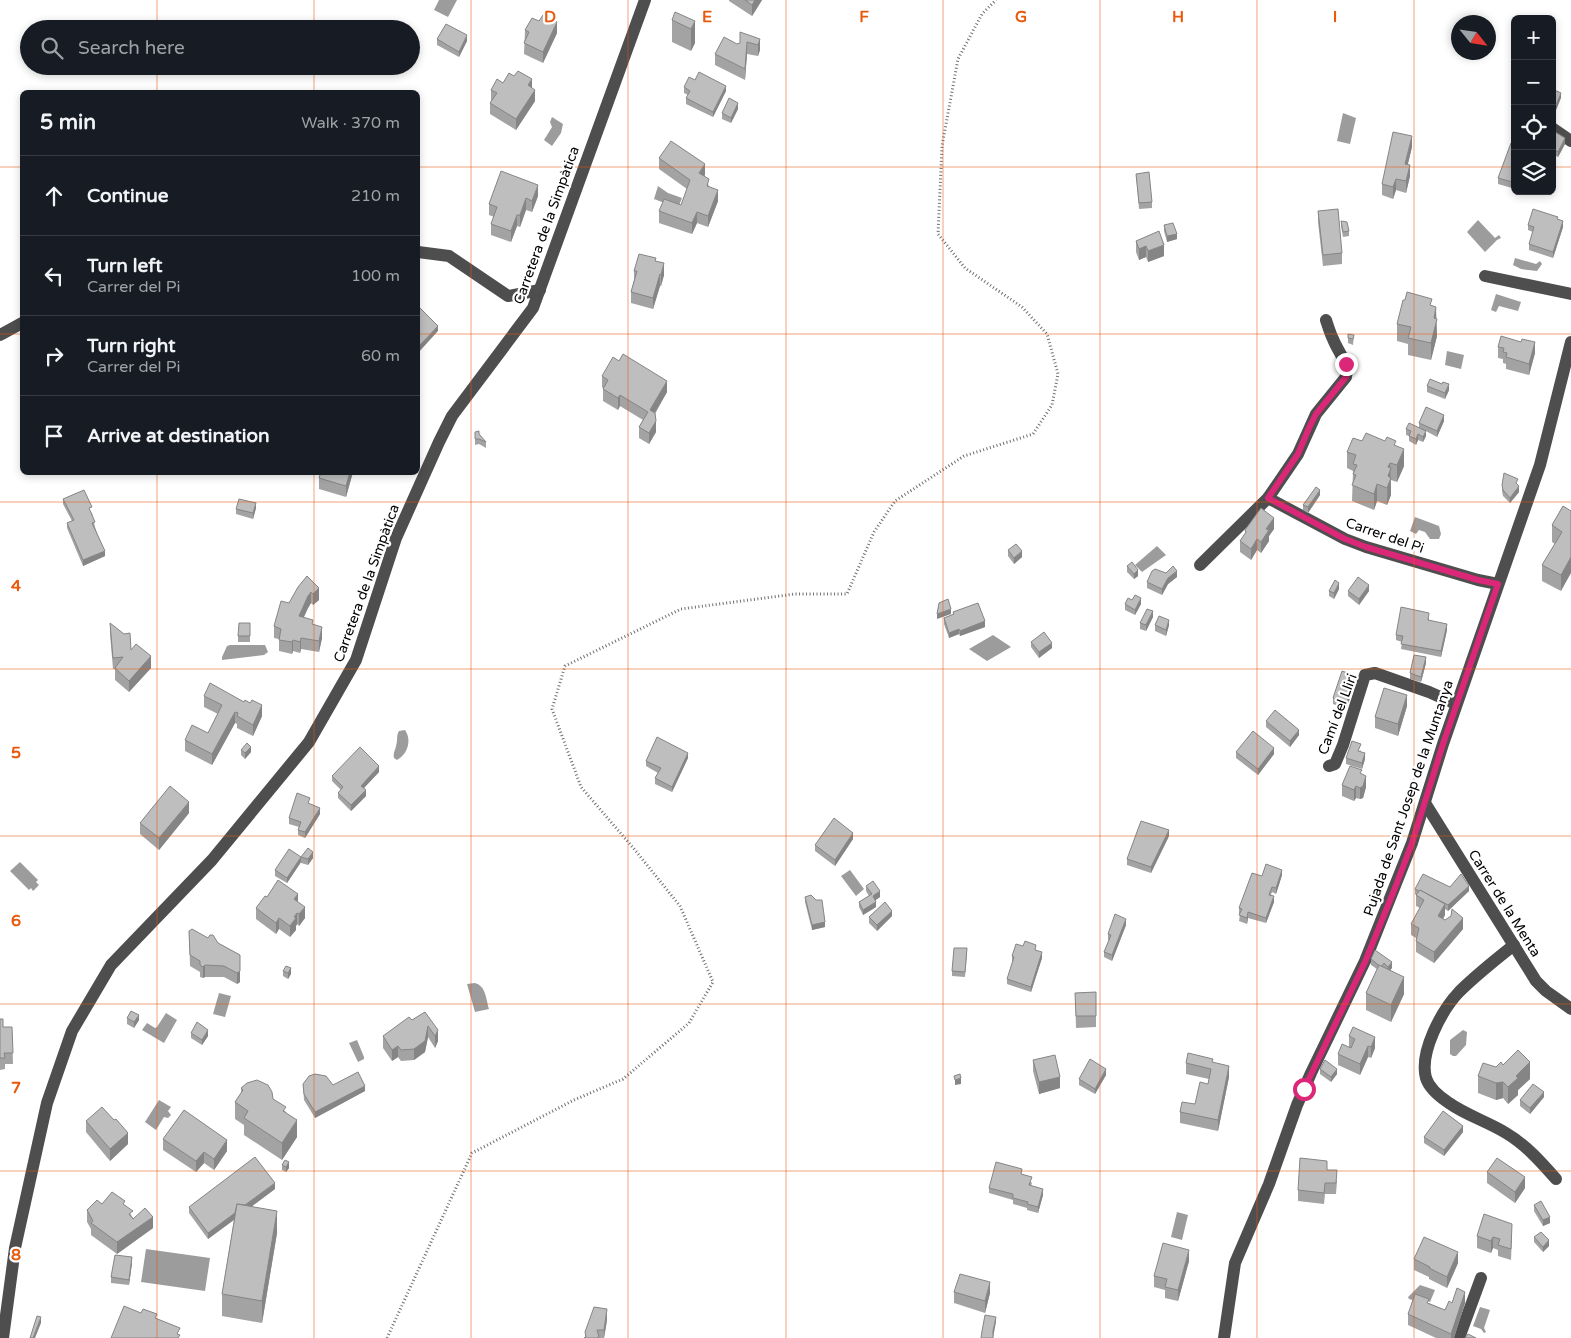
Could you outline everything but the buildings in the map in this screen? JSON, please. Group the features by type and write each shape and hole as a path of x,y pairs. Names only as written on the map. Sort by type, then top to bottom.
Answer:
{"street":[{"name":"Carretera de la Simpàtica","path":"3,1338 15,1248 47,1103 72,1032 111,965 212,860 309,742 356,660 396,538 438,442 452,416 534,308 645,0"},
{"path":"1556,131 1571,142"},
{"path":"420,252 449,256 508,296 540,290"},
{"path":"1486,276 1571,294"},
{"path":"1200,565 1268,498 1298,454 1316,414 1346,377 1346,364 1333,341 1326,320"},
{"path":"0,335 20,324"},
{"name":"Pujada de Sant Josep de la Muntanya","path":"1224,1338 1234,1263 1269,1184 1310,1074 1340,1014 1382,921 1425,803 1456,704 1540,465 1571,342"},
{"name":"Carrer del Pi","path":"1268,498 1345,539 1366,547 1478,580 1498,584"},
{"name":"Camí del Lliri","path":"1329,766 1334,764 1342,745 1366,675 1375,673 1429,692 1456,704"},
{"name":"Carrer de la Menta","path":"1425,803 1536,981 1571,1010"},
{"path":"1514,945 1458,993 1448,1006 1430,1040 1426,1057 1426,1078 1433,1090 1448,1103 1505,1132 1531,1152 1556,1178"},
{"path":"1459,1338 1481,1278"}],"path":[{"path":"388,1338 472,1152 574,1100 623,1078 689,1023 713,982 680,906 635,850 581,788 552,709 565,666 681,609 795,594 848,594 874,532 895,501 964,456 1033,434 1052,405 1058,374 1047,334 1022,307 965,268 938,234 942,146 958,59 982,14 996,0"}],"shaded area":[{"path":"439,0 457,0 448,17 434,10"},
{"path":"1343,113 1356,118 1350,144 1337,141"},
{"path":"552,117 563,124 561,133 552,146 544,140 552,127 550,122"},
{"path":"658,186 668,193 682,198 678,208 654,199"},
{"path":"1478,220 1495,238 1499,235 1501,238 1485,252 1467,232"},
{"path":"1515,258 1536,264 1540,261 1542,264 1537,271 1521,269 1513,265"},
{"path":"1496,294 1521,302 1518,311 1499,306 1496,312 1491,310"},
{"path":"1447,351 1464,355 1461,369 1445,365"},
{"path":"1415,517 1439,526 1441,534 1439,539 1430,539 1425,532 1419,530 1416,534 1410,531"},
{"path":"1157,546 1166,555 1142,572 1135,565"},
{"path":"993,635 1011,647 987,661 969,649"},
{"path":"265,645 268,652 264,655 222,660 227,646"},
{"path":"405,730 408,746 404,754 397,760 394,758 394,754 399,731"},
{"path":"20,862 38,880 36,882 39,885 33,891 31,888 29,890 10,871"},
{"path":"850,870 864,889 856,896 841,876"},
{"path":"475,983 483,990 489,1009 475,1012 467,984"},
{"path":"219,993 231,996 225,1017 213,1014"},
{"path":"166,1013 177,1020 164,1043 142,1030 147,1023 155,1028 157,1027"},
{"path":"1463,1030 1467,1032 1466,1045 1456,1056 1453,1056 1450,1054 1450,1040"},
{"path":"357,1040 364,1057 364,1059 358,1062 349,1043"},
{"path":"159,1100 171,1107 168,1111 171,1115 168,1118 164,1117 156,1130 145,1122"},
{"path":"1177,1212 1188,1215 1182,1240 1171,1237"},
{"path":"146,1249 210,1258 205,1291 141,1282"},
{"path":"1420,1285 1435,1290 1430,1302 1419,1298 1416,1301 1409,1299 1408,1297"},
{"path":"1480,1307 1490,1310 1484,1328 1486,1332 1484,1333 1481,1329 1473,1326"}],"route":[{"path":"1304,1089 1365,962 1395,888 1412,843 1443,744 1498,584 1478,580 1366,547 1345,539 1268,498 1298,454 1316,414 1346,377 1346,364"}]}
